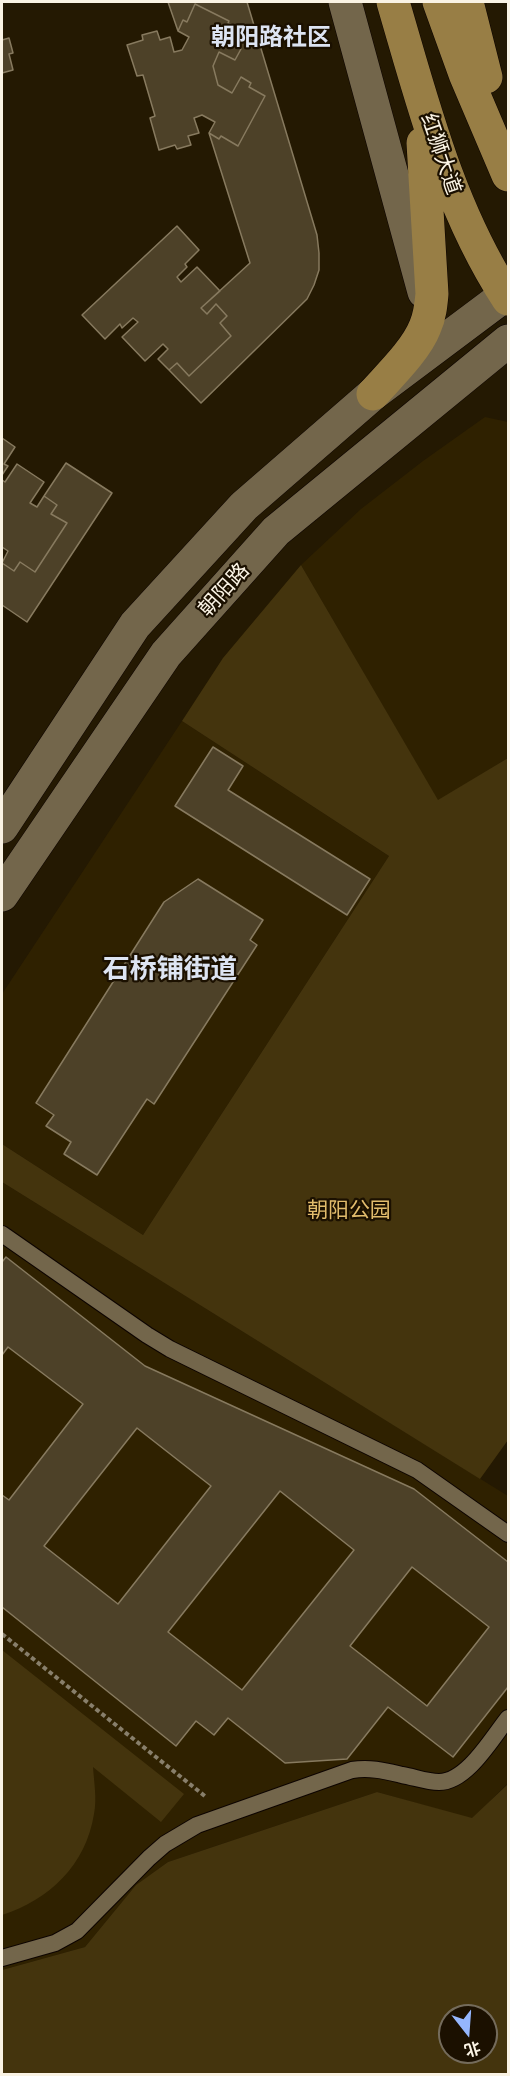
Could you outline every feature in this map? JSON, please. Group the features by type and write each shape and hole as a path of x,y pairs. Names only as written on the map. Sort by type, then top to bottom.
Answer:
{"main road":[{"path":"345,2 430,312"},
{"name":"红狮大道","path":"393,2 420,96 446,174 464,219 486,262 508,295"},
{"path":"439,2 465,74 508,175"},
{"path":"467,2 508,163"},
{"path":"489,88 508,118"},
{"path":"373,394 417,342 430,312 432,294 420,96"},
{"name":"朝阳路","path":"2,827 135,626 244,506 373,394 508,295"},
{"name":"朝阳路","path":"2,895 165,654 276,531 508,341"}],"lane":[{"path":"2,1234 170,1349 417,1470 508,1534"},
{"path":"2,1958 55,1942 77,1931 165,1844 197,1825 362,1768 429,1781 450,1780 468,1768 508,1718"}],"path":[{"path":"2,1634 228,1814"}],"shaded area":[{"path":"485,417 508,422 508,758 438,801 301,565 361,509"},
{"path":"182,721 389,856 143,1235 2,1144 2,994"},
{"path":"2,1182 508,1496 508,1783 472,1819 377,1792 168,1862 136,1885 85,1947 2,1970"}],"green space":[{"name":"朝阳公园","path":"301,565 438,800 508,758 508,1440 480,1479 2,1182 2,1144 143,1235 389,856 182,721 223,658"},
{"path":"2,1650 184,1794 161,1822 93,1767 94,1814 90,1832 74,1864 50,1890 35,1900 2,1915"},
{"path":"508,1784 508,2074 2,2074 2,1970 85,1947 136,1885 168,1862 377,1792 472,1818"}],"building":[{"path":"168,2 247,2 317,235 319,253 319,270 307,299 201,403 169,370 177,363 189,376 231,336 220,323 227,316 216,304 207,314 201,308 250,263 209,133 219,139 221,136 238,146 265,96 249,87 251,83 241,77 232,93 218,85 213,66 219,52 235,60 241,49 237,47 245,31 195,4 187,22 183,20 178,31"},
{"path":"195,4 245,31 237,47 241,49 235,60 219,52 213,66 218,85 232,93 241,77 251,83 249,87 265,96 238,146 221,136 219,139 209,133 215,122 202,115 194,118 199,133 188,136 191,145 177,149 175,145 159,150 150,118 155,116 143,75 137,76 127,45 143,40 142,35 157,31 160,40 170,37 174,52 182,50 189,37 178,31 183,20 187,22"},
{"path":"9,38 13,53 9,54 13,70 2,73 2,40"},
{"path":"177,226 199,250 185,264 187,267 177,277 181,282 197,267 220,291 201,308 207,314 216,304 227,316 220,323 231,336 189,376 177,363 169,370 158,359 168,349 163,344 145,361 122,337 138,322 133,318 122,328 120,324 105,339 82,315"},
{"path":"2,438 15,447 4,464 8,466 2,475"},
{"path":"66,463 112,493 27,622 2,605 2,563 14,571 20,562 35,572 67,523 51,514 57,505 44,496"},
{"path":"17,464 44,482 30,503 37,507 44,496 57,505 51,514 67,523 35,572 20,562 14,571 2,563 8,551 2,547 2,480 5,482"},
{"path":"213,747 243,766 228,790 370,879 347,915 175,806"},
{"path":"198,879 263,920 250,940 257,945 154,1104 147,1099 97,1175 64,1154 71,1142 46,1126 54,1115 36,1103 164,902"},
{"path":"6,1257 145,1366 414,1489 508,1562 508,1687 453,1757 388,1707 347,1759 285,1763 228,1718 214,1735 196,1721 176,1746 2,1607 2,1495 9,1500 83,1404 8,1347 2,1355 2,1262","holes":["137,1428 211,1486 118,1604 44,1546","280,1491 354,1550 242,1690 168,1632","412,1567 489,1627 427,1706 350,1646"]}],"district":[{"name":"朝阳路社区","path":"271,37"},
{"name":"石桥铺街道","path":"170,969"}]}
